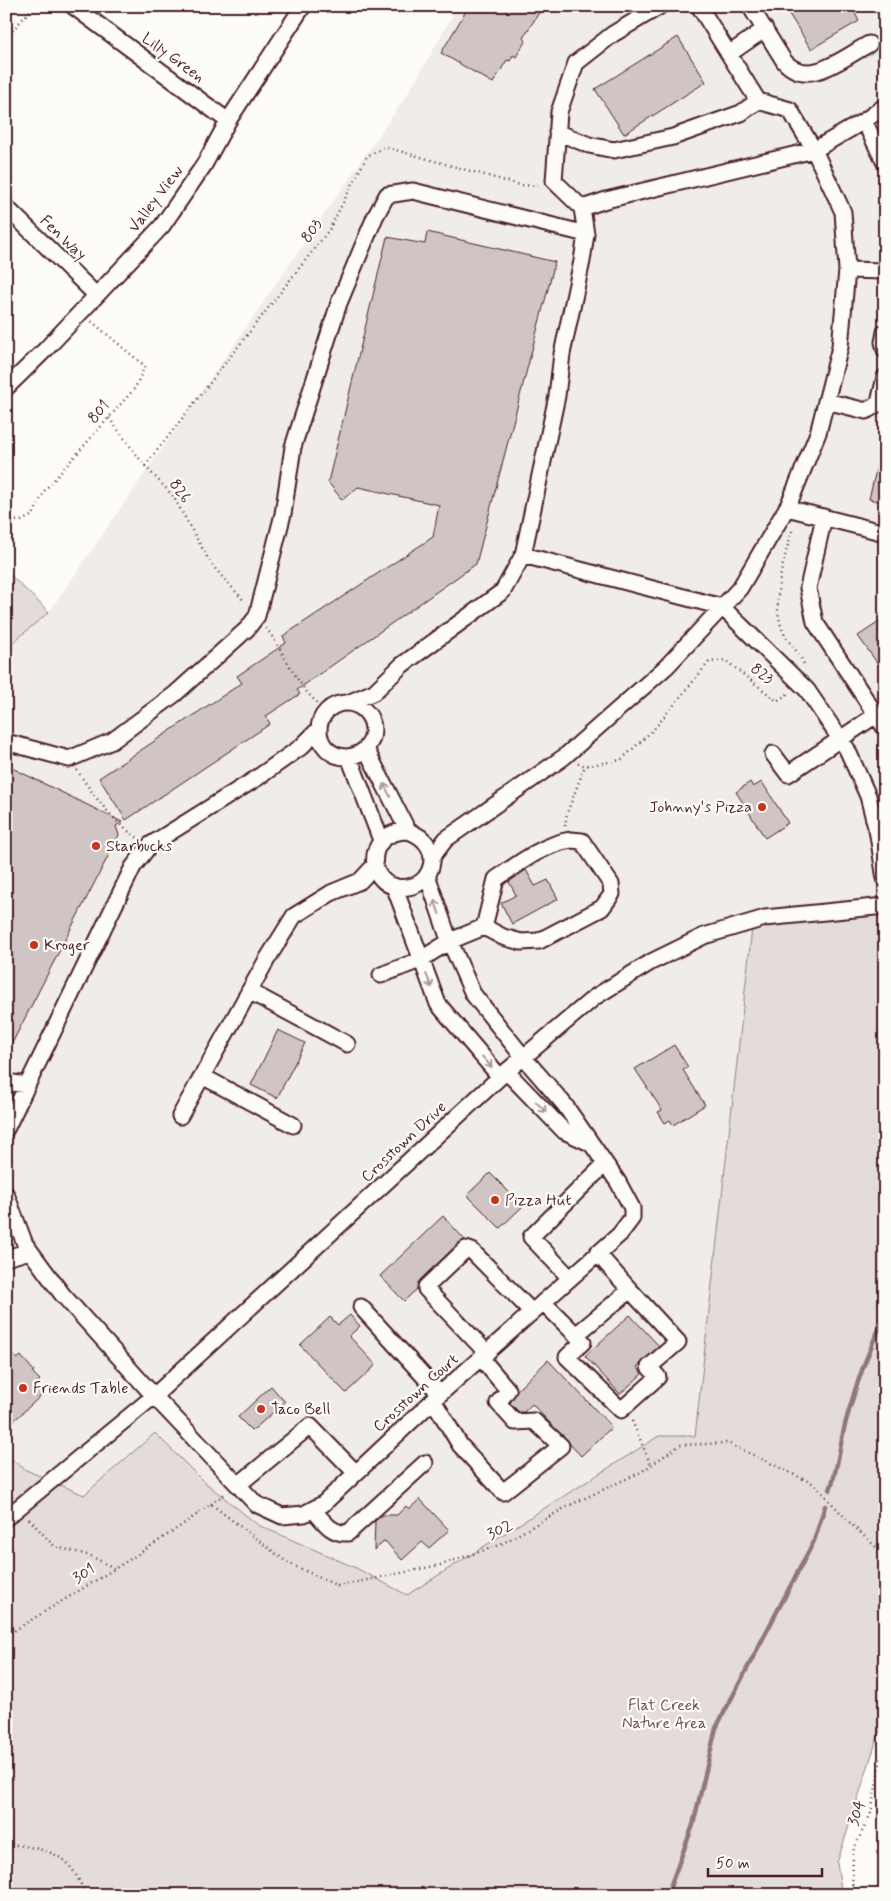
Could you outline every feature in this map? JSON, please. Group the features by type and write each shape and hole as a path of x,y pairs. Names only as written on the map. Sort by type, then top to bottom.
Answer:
{"street":[{"name":"Lilly Green","path":"72,6 228,121"},
{"name":"Valley View","path":"6,388 162,226 204,165 228,121 303,6"},
{"path":"348,703 374,692 402,665 503,591 523,555 557,396 562,354 586,234 582,208 554,181 559,112 576,63 613,34 660,6"},
{"path":"360,881 412,887 427,876 432,857 446,839 564,758 666,667 740,588 792,509 818,432 840,347 847,270 843,212 814,150 790,110 758,100 699,6"},
{"path":"750,6 784,61 791,69 802,73 814,74 869,44"},
{"path":"729,54 765,29"},
{"path":"557,132 589,145 614,150 673,137 741,113 758,100"},
{"path":"582,208 606,200 814,150 864,121 885,106"},
{"path":"864,121 885,162"},
{"path":"6,742 69,759 112,740 175,694 247,629 257,616 283,514 293,447 339,303 375,216 387,195 413,191 586,234"},
{"name":"Fen Way","path":"6,207 96,295"},
{"path":"847,270 885,271"},
{"path":"885,332 883,342 885,350"},
{"path":"826,401 866,411 882,404 885,377"},
{"path":"792,509 885,533"},
{"path":"824,517 808,588 815,622 885,728"},
{"path":"523,555 722,607 802,685 847,749 868,796 878,835 885,879"},
{"path":"366,712 374,692"},
{"path":"301,747 324,747 340,757 358,754 366,749 370,742 373,727 366,712 355,704 348,703 340,704 327,710 319,722 318,730 324,747"},
{"path":"773,754 788,774 876,715"},
{"path":"6,1129 133,867 150,845 257,778 301,747 318,730"},
{"path":"366,749 408,831"},
{"path":"349,757 381,840"},
{"path":"446,839 424,840 408,831 398,831 381,840 374,856 375,865 389,884 438,1004 504,1074 564,1131 592,1144"},
{"path":"424,840 432,857"},
{"path":"582,841 611,884 612,894 602,908 539,941 521,942 503,937 484,927 496,879 525,859 562,842 582,841"},
{"path":"180,1116 294,916 331,893 360,881 375,865"},
{"name":"Crosstown Court","path":"6,1194 25,1244 62,1294 154,1396 256,1504 282,1516 304,1514 322,1504 437,1397 598,1253 632,1218 632,1208 592,1144 564,1104 473,994 462,969 443,946 427,876"},
{"name":"Crosstown Drive","path":"6,1518 154,1396 504,1074 595,997 651,962 704,936 765,918 885,906"},
{"path":"381,975 420,960 443,946 484,927"},
{"path":"411,937 422,944 443,946"},
{"path":"249,992 347,1044"},
{"path":"202,1076 293,1126"},
{"path":"6,1082 27,1085"},
{"path":"570,1278 531,1237 605,1164"},
{"path":"361,1306 437,1397 460,1445 503,1492 560,1446 534,1420 516,1422 498,1403 508,1390 484,1356 426,1287 466,1249 472,1251 538,1307 584,1342 567,1358 621,1410 658,1377 649,1367 678,1342 598,1253"},
{"path":"6,1258 30,1251"},
{"path":"576,1335 630,1290"},
{"path":"238,1485 310,1426 356,1473"},
{"path":"313,1509 327,1527 338,1534 348,1533 425,1463"}],"path":[{"path":"6,38 34,6"},
{"name":"803","path":"145,466 329,230 366,156 385,147 520,185 547,185 554,181"},
{"name":"801","path":"6,520 21,521 33,515 46,490 135,388 145,366 116,340 80,313"},
{"name":"826","path":"109,418 145,466 173,496 211,564 228,581 269,631 296,677 316,703 327,710"},
{"path":"792,509 778,591 782,629 804,662 808,673 802,685"},
{"name":"823","path":"585,766 621,760 655,728 710,662 725,660 777,701 802,685"},
{"path":"562,842 567,813 585,766 564,758"},
{"path":"69,759 88,787 126,830"},
{"path":"621,1410 632,1421 651,1465"},
{"name":"302","path":"114,1568 181,1527 211,1504 288,1563 338,1586 440,1565 500,1545 568,1506 641,1472 680,1445 728,1442 814,1484 849,1522 876,1547 885,1552"},
{"name":"301","path":"29,1519 54,1546 90,1556 114,1568"},
{"name":"301","path":"6,1636 114,1568"},
{"name":"304","path":"852,1895 853,1851 871,1812 885,1737"},
{"path":"6,1844 20,1845 60,1857 79,1878 86,1895"}],"shaded area":[{"path":"458,6 885,6 885,898 752,928 688,1507 414,1627 6,1544 6,648 49,612 409,92"}],"green space":[{"path":"6,571 49,612 6,648"},
{"name":"Flat Creek Nature Area","path":"885,898 885,1714 837,1863 842,1895 6,1895 6,1455 26,1470 84,1495 155,1433 202,1480 258,1525 356,1568 407,1595 659,1436 695,1436 752,928"}],"building":[{"path":"469,6 533,6 540,11 523,38 526,40 516,57 513,55 510,61 507,60 493,83 441,53"},
{"path":"784,6 851,6 859,21 811,49"},
{"path":"678,37 706,82 624,134 595,89"},
{"path":"427,232 555,262 476,564 297,690 300,694 266,716 270,724 126,820 99,778 242,683 237,676 286,643 283,636 433,537 439,505 358,487 342,500 328,482 387,237 425,244"},
{"path":"880,454 885,454 885,503 869,499"},
{"path":"885,618 885,674 858,636"},
{"name":"Kroger","path":"6,765 122,822 116,826 119,835 6,1055"},
{"name":"Johnny's Pizza","path":"750,782 753,787 762,782 788,823 765,838 736,792"},
{"path":"526,870 535,886 548,880 558,899 512,924 501,903 516,895 509,882"},
{"path":"278,1030 305,1043 277,1098 251,1085"},
{"path":"674,1045 688,1067 683,1070 705,1105 673,1125 670,1120 665,1123 658,1112 662,1110 635,1069"},
{"name":"Pizza Hut","path":"490,1173 523,1206 500,1228 467,1195"},
{"path":"443,1216 465,1240 460,1242 420,1280 417,1289 404,1301 380,1276"},
{"path":"350,1315 360,1326 349,1336 376,1365 346,1393 300,1345 330,1317 338,1325"},
{"path":"630,1315 659,1346 637,1367 642,1374 620,1394 585,1356"},
{"name":"Friends Table","path":"6,1348 17,1359 21,1356 34,1371 32,1372 40,1380 36,1384 44,1393 6,1428"},
{"path":"548,1360 612,1427 581,1456 532,1404 524,1412 519,1412 510,1403 517,1390"},
{"name":"Taco Bell","path":"271,1386 285,1402 252,1431 238,1417"},
{"path":"420,1499 449,1530 429,1548 422,1542 402,1560 385,1541 374,1550 375,1521 383,1515 397,1515 406,1506 409,1509"}],"waterway":[{"path":"830,1490 845,1423 855,1389 885,1316"},
{"path":"667,1895 693,1825 716,1728 814,1541 825,1506"}],"place":[{"name":"Johnny's Pizza","path":"762,807"},
{"name":"Starbucks","path":"96,846"},
{"name":"Kroger","path":"34,945"},
{"name":"Pizza Hut","path":"495,1200"},
{"name":"Friends Table","path":"23,1388"},
{"name":"Taco Bell","path":"261,1409"}]}
